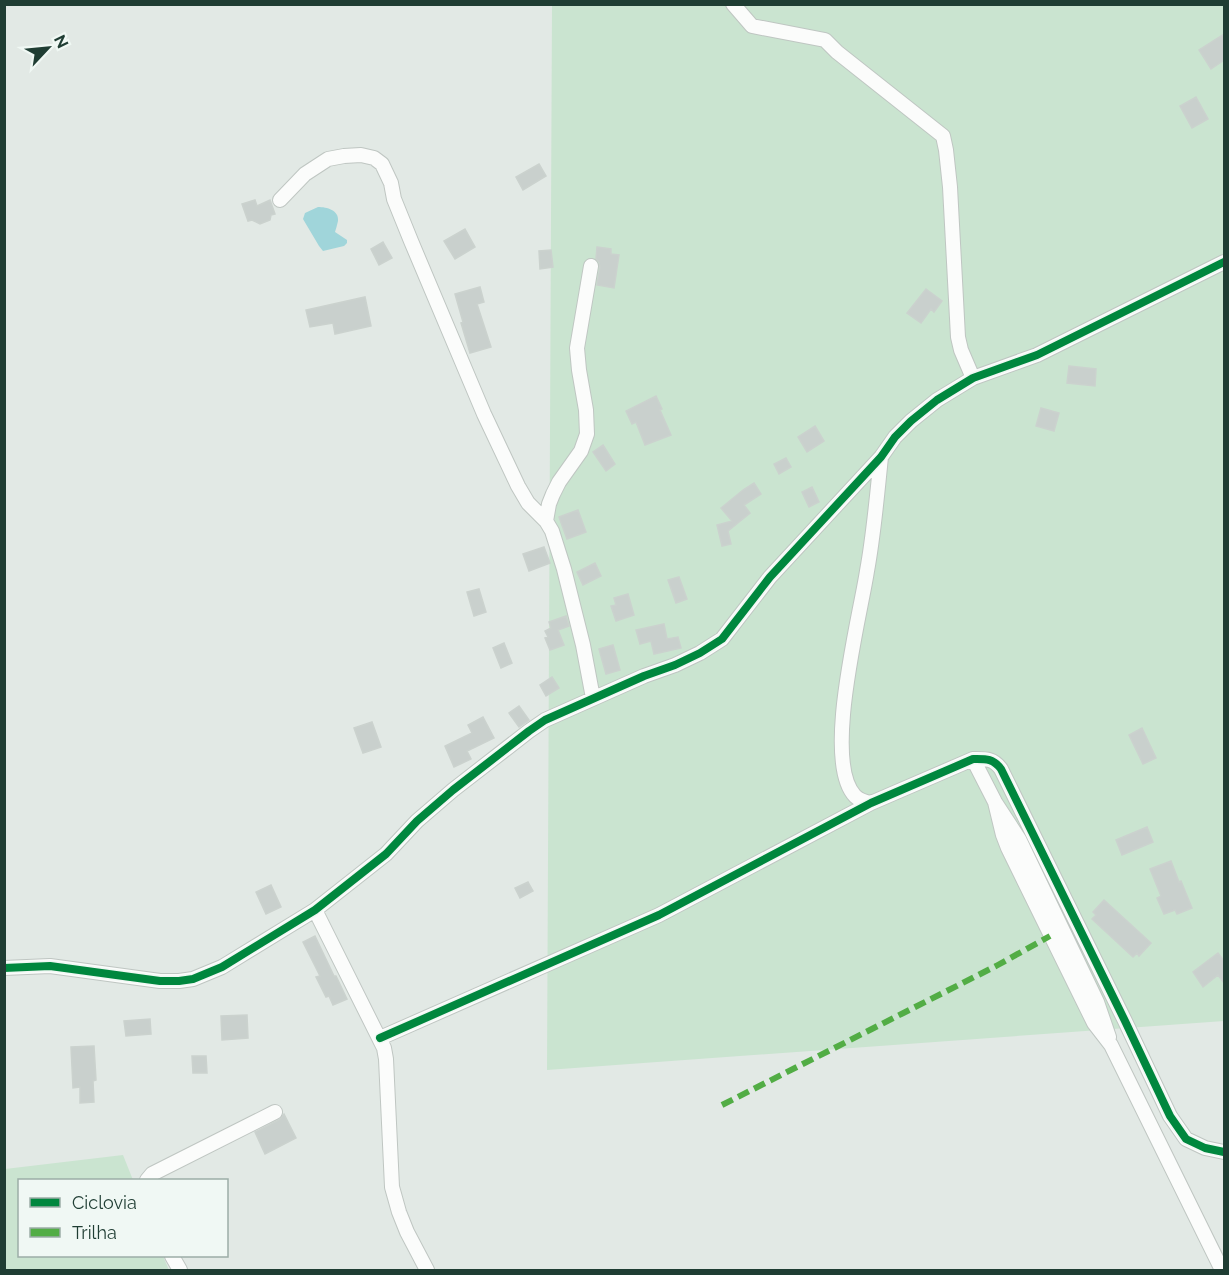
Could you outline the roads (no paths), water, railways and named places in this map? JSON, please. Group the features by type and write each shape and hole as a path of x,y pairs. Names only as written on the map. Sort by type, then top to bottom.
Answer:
{"street":[{"path":"733,4 752,26 825,40 943,136 950,187 958,336 961,350 973,378"},
{"path":"280,200 305,174 328,159 362,155 374,158 382,164 391,183 394,199 411,242 493,434 528,503 546,521 556,543 583,645 593,698"},
{"path":"6,970 50,966 160,981 179,981 193,979 222,967 315,910 386,854 417,821 453,790 545,720 644,676 675,665 722,639 771,577 880,457 895,437 937,400 973,378 1037,355 1224,262"},
{"path":"546,521 553,494 581,451 587,434 588,424 577,348 591,266"},
{"path":"871,803 855,796 847,782 842,760 841,730 845,690 872,538 880,457"},
{"path":"973,759 994,801 1019,839 1097,1002 1110,1045 1222,1270"},
{"path":"380,1038 659,915 871,803 973,759 990,759 1002,769 1170,1116 1186,1139 1205,1149 1224,1152"},
{"path":"315,910 380,1038 386,1059 392,1187 407,1232 427,1270"},
{"path":"148,1179 152,1174 275,1112"}],"water":[{"path":"318,207 329,209 337,214 335,232 347,240 344,246 323,251 319,246 303,219 305,213"}]}
